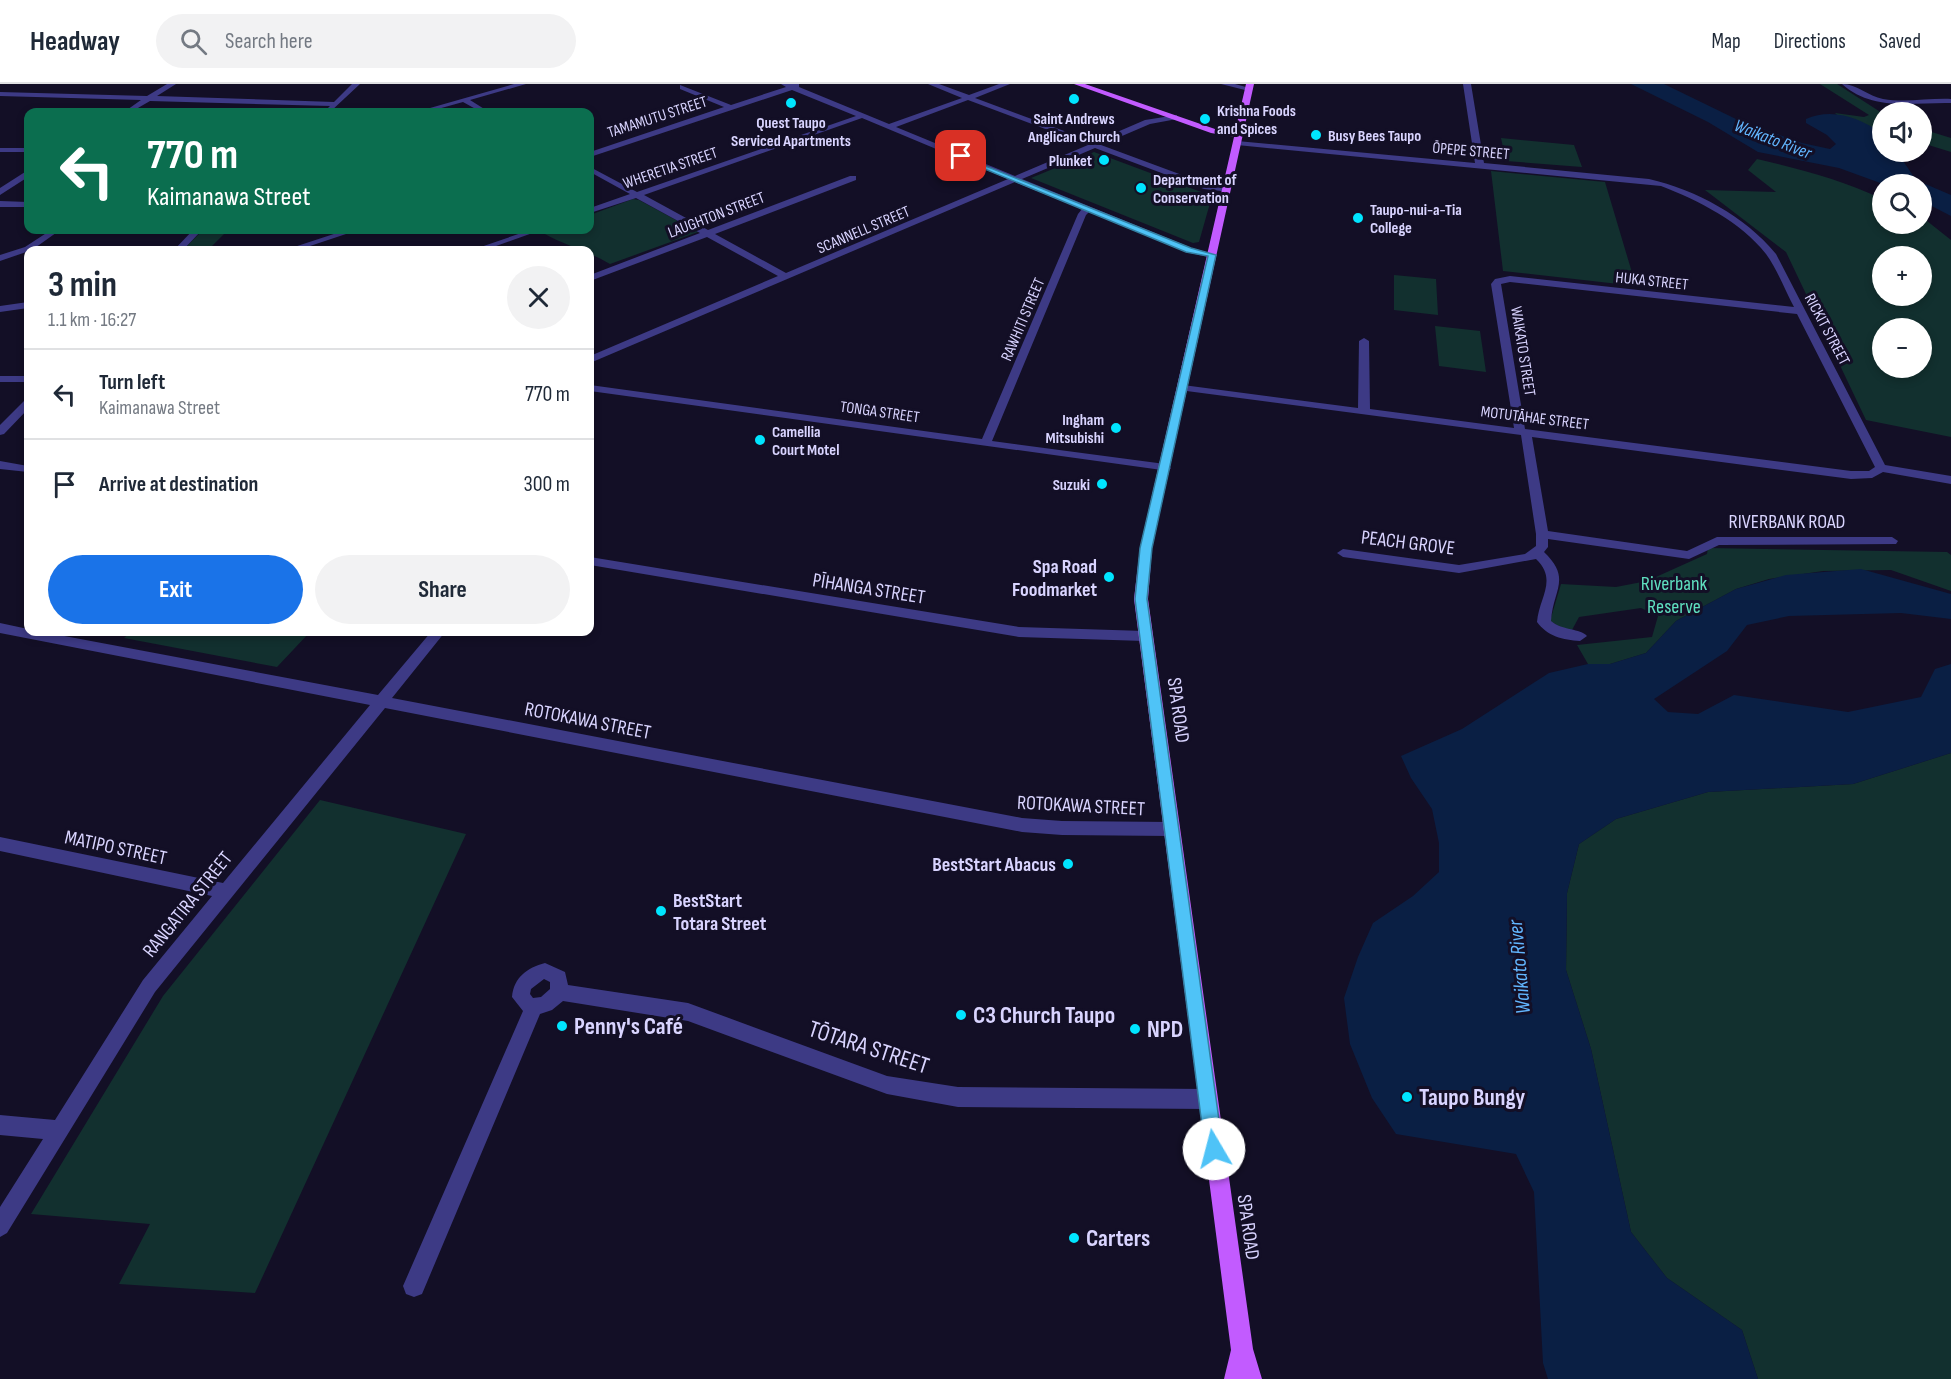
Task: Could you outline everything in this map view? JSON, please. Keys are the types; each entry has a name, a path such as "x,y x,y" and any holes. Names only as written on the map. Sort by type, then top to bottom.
{"main road":[{"path":"1078,84 1238,139"},
{"name":"SPA ROAD","path":"1249,86 1142,574 1144,636 1170,829 1242,1349 1251,1379"},
{"name":"SPA ROAD","path":"1235,1379 1242,1349"}],"street":[{"path":"0,94 18,84"},
{"path":"133,108 172,84"},
{"path":"332,108 356,84"},
{"path":"435,108 522,84"},
{"path":"932,84 1207,187 1227,190"},
{"path":"888,127 1006,84"},
{"path":"1224,84 1249,86"},
{"path":"1466,84 1480,166"},
{"path":"1846,84 1863,96 1888,103 1951,101"},
{"path":"793,85 888,127 1189,250 1212,255"},
{"name":"TAMAMUTU STREET","path":"594,153 731,108 793,85"},
{"path":"683,87 731,108"},
{"path":"0,94 337,104"},
{"path":"464,100 479,108"},
{"name":"SCANNELL STREET","path":"1148,122 1160,112"},
{"name":"WHERETIA STREET","path":"594,210 862,116"},
{"name":"SCANNELL STREET","path":"594,358 1095,144 1148,122 1174,117"},
{"name":"ŌPEPE STREET","path":"1238,139 1667,184"},
{"path":"0,150 24,150"},
{"path":"594,171 788,277"},
{"path":"0,192 24,177"},
{"name":"LAUGHTON STREET","path":"594,276 853,178"},
{"name":"RICKIT STREET","path":"1667,184 1702,200 1765,247 1881,468"},
{"path":"0,204 24,205"},
{"name":"RAWHITI STREET","path":"986,442 1082,214 1088,209"},
{"path":"32,246 50,234"},
{"path":"182,246 194,234"},
{"path":"303,246 341,234"},
{"path":"489,246 525,234"},
{"path":"0,258 24,250"},
{"name":"HUKA STREET","path":"1502,279 1799,311"},
{"name":"WAIKATO STREET","path":"1502,279 1496,284 1542,534 1542,547 1537,553"},
{"path":"0,309 24,306"},
{"path":"1364,341 1364,412"},
{"path":"0,379 24,379"},
{"name":"MOTUTĀHAE STREET","path":"1183,388 1851,475 1872,474 1881,468"},
{"name":"TONGA STREET","path":"594,389 1165,468"},
{"path":"0,432 24,407"},
{"path":"0,465 24,468"},
{"path":"1881,468 1951,480"},
{"name":"RIVERBANK ROAD","path":"1542,534 1689,555 1717,541 1892,541"},
{"path":"1537,553 1554,569 1555,577 1544,614 1544,622 1558,633 1580,636"},
{"name":"PEACH GROVE","path":"1343,554 1459,569 1520,560 1537,553"},
{"name":"PĪHANGA STREET","path":"594,562 1019,632 1144,636"},
{"name":"ROTOKAWA STREET","path":"0,628 24,633"},
{"name":"ROTOKAWA STREET","path":"42,636 1022,825 1062,828 1170,829"},
{"name":"RANGATIRA STREET","path":"0,1226 149,986 224,891 435,636"},
{"name":"MATIPO STREET","path":"0,844 224,891"},
{"path":"545,971 556,974 561,982 559,992 549,1003 534,1007 524,1002 521,992 532,976 545,971"},
{"name":"TŌTARA STREET","path":"559,992 688,1012 887,1085 911,1091 958,1097 1207,1099"},
{"path":"414,1286 534,1007"},
{"path":"0,1125 58,1130"}],"green space":[{"path":"1820,84 1837,84 1872,107 1872,134 1840,118 1835,113 1864,117 1869,115"},
{"path":"1932,132 1951,138 1951,152 1932,146"},
{"path":"1501,138 1574,145 1582,167 1506,161"},
{"path":"1094,152 1212,196 1199,242 1193,243 1031,178"},
{"path":"1757,159 1805,171 1872,194 1872,234 1932,234 1932,225 1951,240 1951,437 1866,420 1786,252 1705,190 1776,192 1748,170"},
{"path":"1491,171 1605,182 1636,286 1503,271"},
{"path":"633,199 639,200 698,232 610,264 594,256 594,246 569,246 545,234 594,234 594,214"},
{"path":"199,234 224,234 212,246 187,246"},
{"path":"1394,275 1436,279 1438,315 1394,310"},
{"path":"1435,326 1480,331 1486,372 1439,366"},
{"name":"Riverbank Reserve","path":"1708,548 1947,552 1951,555 1951,591 1891,570 1823,571 1769,579 1736,589 1676,621 1646,653 1610,664 1588,664 1577,645 1652,637 1658,616 1641,608 1579,617 1572,630 1562,628 1550,621 1561,584 1616,587 1647,581 1707,554"},
{"path":"126,636 306,636 277,667 124,638"},
{"path":"1951,753 1951,1379 1758,1379 1742,1330 1667,1278 1631,1232 1591,1049 1566,970 1567,893 1579,844 1616,819 1708,792 1853,784"},
{"path":"320,800 466,834 255,1293 119,1284 150,1224 31,1214 163,996"}],"water":[{"name":"Waikato River","path":"1631,84 1664,84 1738,120 1802,143 1830,149 1836,144 1827,135 1806,123 1806,119 1826,114 1846,116 1872,127 1872,162 1904,162 1912,174 1872,174 1872,180 1839,168 1758,152 1708,122"},
{"path":"1932,187 1951,195 1951,216 1932,206"},
{"name":"Waikato River","path":"1861,569 1951,594 1951,619 1901,613 1789,616 1747,625 1727,651 1654,699 1668,712 1698,714 1734,695 1848,712 1921,697 1935,669 1951,664 1951,753 1853,784 1708,792 1616,819 1579,844 1567,893 1566,970 1591,1049 1631,1232 1667,1278 1742,1330 1758,1379 1548,1379 1543,1363 1534,1192 1516,1154 1396,1134 1372,1098 1350,1044 1344,998 1373,923 1413,896 1439,872 1439,843 1432,809 1411,778 1401,756 1462,729 1549,673 1588,664 1610,664 1646,653 1676,621 1736,589 1786,575"}],"place":[{"name":"Saint Andrews Anglican Church","path":"1074,99"},
{"name":"Quest Taupo Serviced Apartments","path":"791,103"},
{"name":"Krishna Foods and Spices","path":"1205,119"},
{"name":"Busy Bees Taupo","path":"1316,135"},
{"name":"Plunket","path":"1104,160"},
{"name":"Department of Conservation","path":"1141,188"},
{"name":"Taupo-nui-a-Tia College","path":"1358,218"},
{"name":"Ingham Mitsubishi","path":"1116,428"},
{"name":"Camellia Court Motel","path":"760,440"},
{"name":"Suzuki","path":"1102,484"},
{"name":"Spa Road Foodmarket","path":"1109,577"},
{"name":"BestStart Abacus","path":"1068,864"},
{"name":"BestStart Totara Street","path":"661,911"},
{"name":"C3 Church Taupo","path":"961,1015"},
{"name":"Penny's Café","path":"562,1026"},
{"name":"NPD","path":"1135,1029"},
{"name":"Taupo Bungy","path":"1407,1097"},
{"name":"Carters","path":"1074,1238"}],"route":[{"path":"961,156 1189,250 1212,255 1146,548 1141,599 1144,636 1214,1149"}]}
